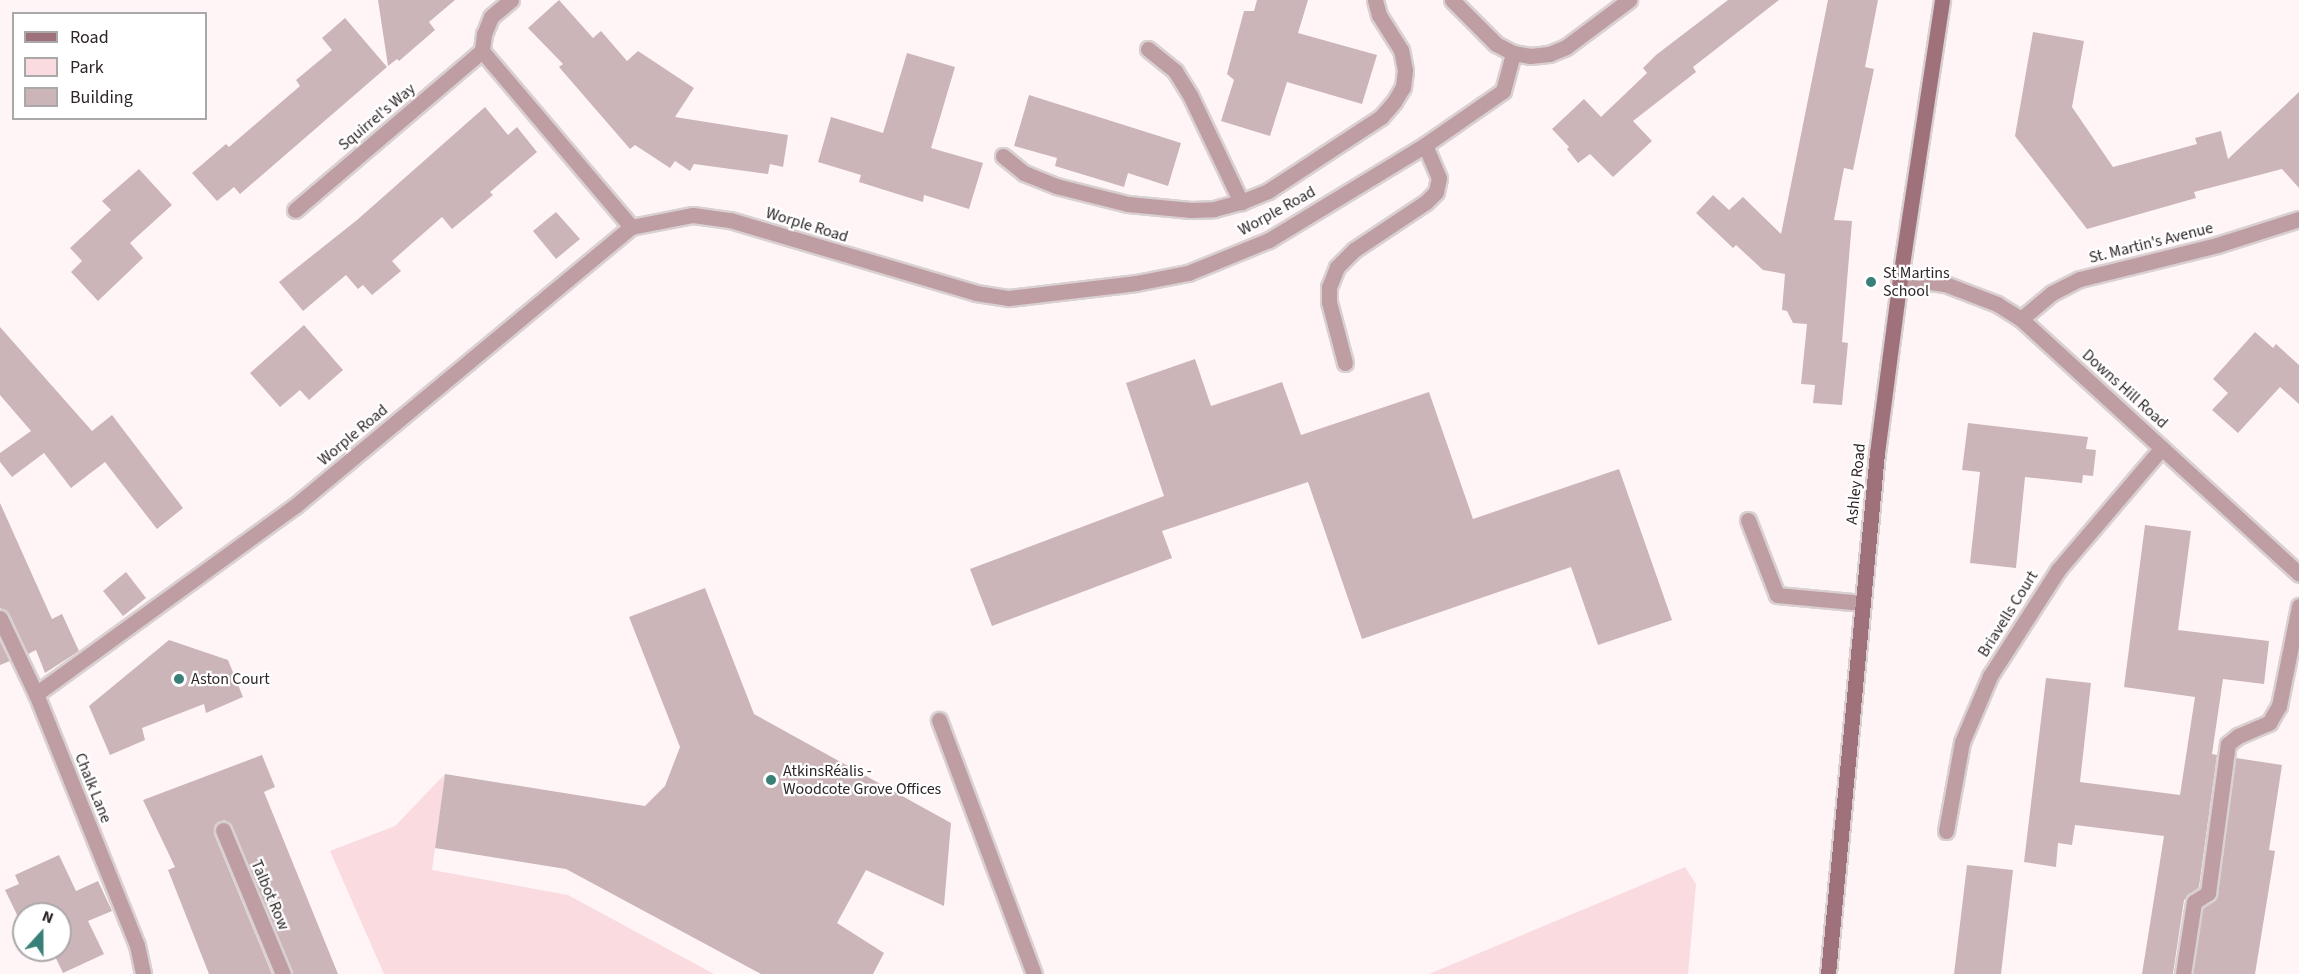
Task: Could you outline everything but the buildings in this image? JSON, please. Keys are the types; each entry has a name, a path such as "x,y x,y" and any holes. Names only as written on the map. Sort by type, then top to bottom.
{"main road":[{"name":"Ashley Road","path":"1828,974 1877,453 1900,278 1942,0"}],"street":[{"path":"511,0 491,17 483,34 482,51 631,227"},
{"path":"1003,156 1024,173 1056,186 1128,204 1191,210 1214,209 1268,191 1381,117 1403,87 1405,70 1401,50 1379,15 1375,0"},
{"path":"1452,0 1496,44 1513,53 1530,56 1549,54 1566,47 1629,0"},
{"path":"1148,49 1175,71 1190,95 1240,202"},
{"name":"Squirrel's Way","path":"295,210 482,51"},
{"name":"Worple Road","path":"36,694 295,506 631,227 693,215 730,220 976,293 1009,298 1136,283 1188,273 1269,240 1425,145 1503,91 1513,53"},
{"path":"1345,363 1329,302 1329,287 1337,267 1354,250 1426,202 1436,192 1439,178 1425,145"},
{"name":"St. Martin's Avenue","path":"2021,319 2052,293 2080,279 2217,245 2299,219"},
{"name":"Downs Hill Road","path":"1900,278 1945,284 1997,304 2021,319 2299,574"},
{"name":"Briavells Court","path":"1946,831 1962,742 1990,676 2058,570 2162,448"},
{"path":"1748,520 1777,595 1863,603"},
{"path":"2182,974 2194,902 2208,893 2228,744 2238,736 2269,723 2279,706 2299,606"},
{"name":"Chalk Lane","path":"0,618 36,694 137,945 143,974"},
{"path":"939,720 1034,974"},
{"name":"Talbot Row","path":"223,830 283,974"}],"green space":[{"path":"445,774 432,870 568,895 714,974 384,974 330,851 395,826"},
{"path":"1685,867 1696,884 1688,974 1429,974"}],"place":[{"name":"St Martins School","path":"1871,282"},
{"name":"Aston Court","path":"179,679"},
{"name":"AtkinsRéalis - Woodcote Grove Offices","path":"771,780"}]}
